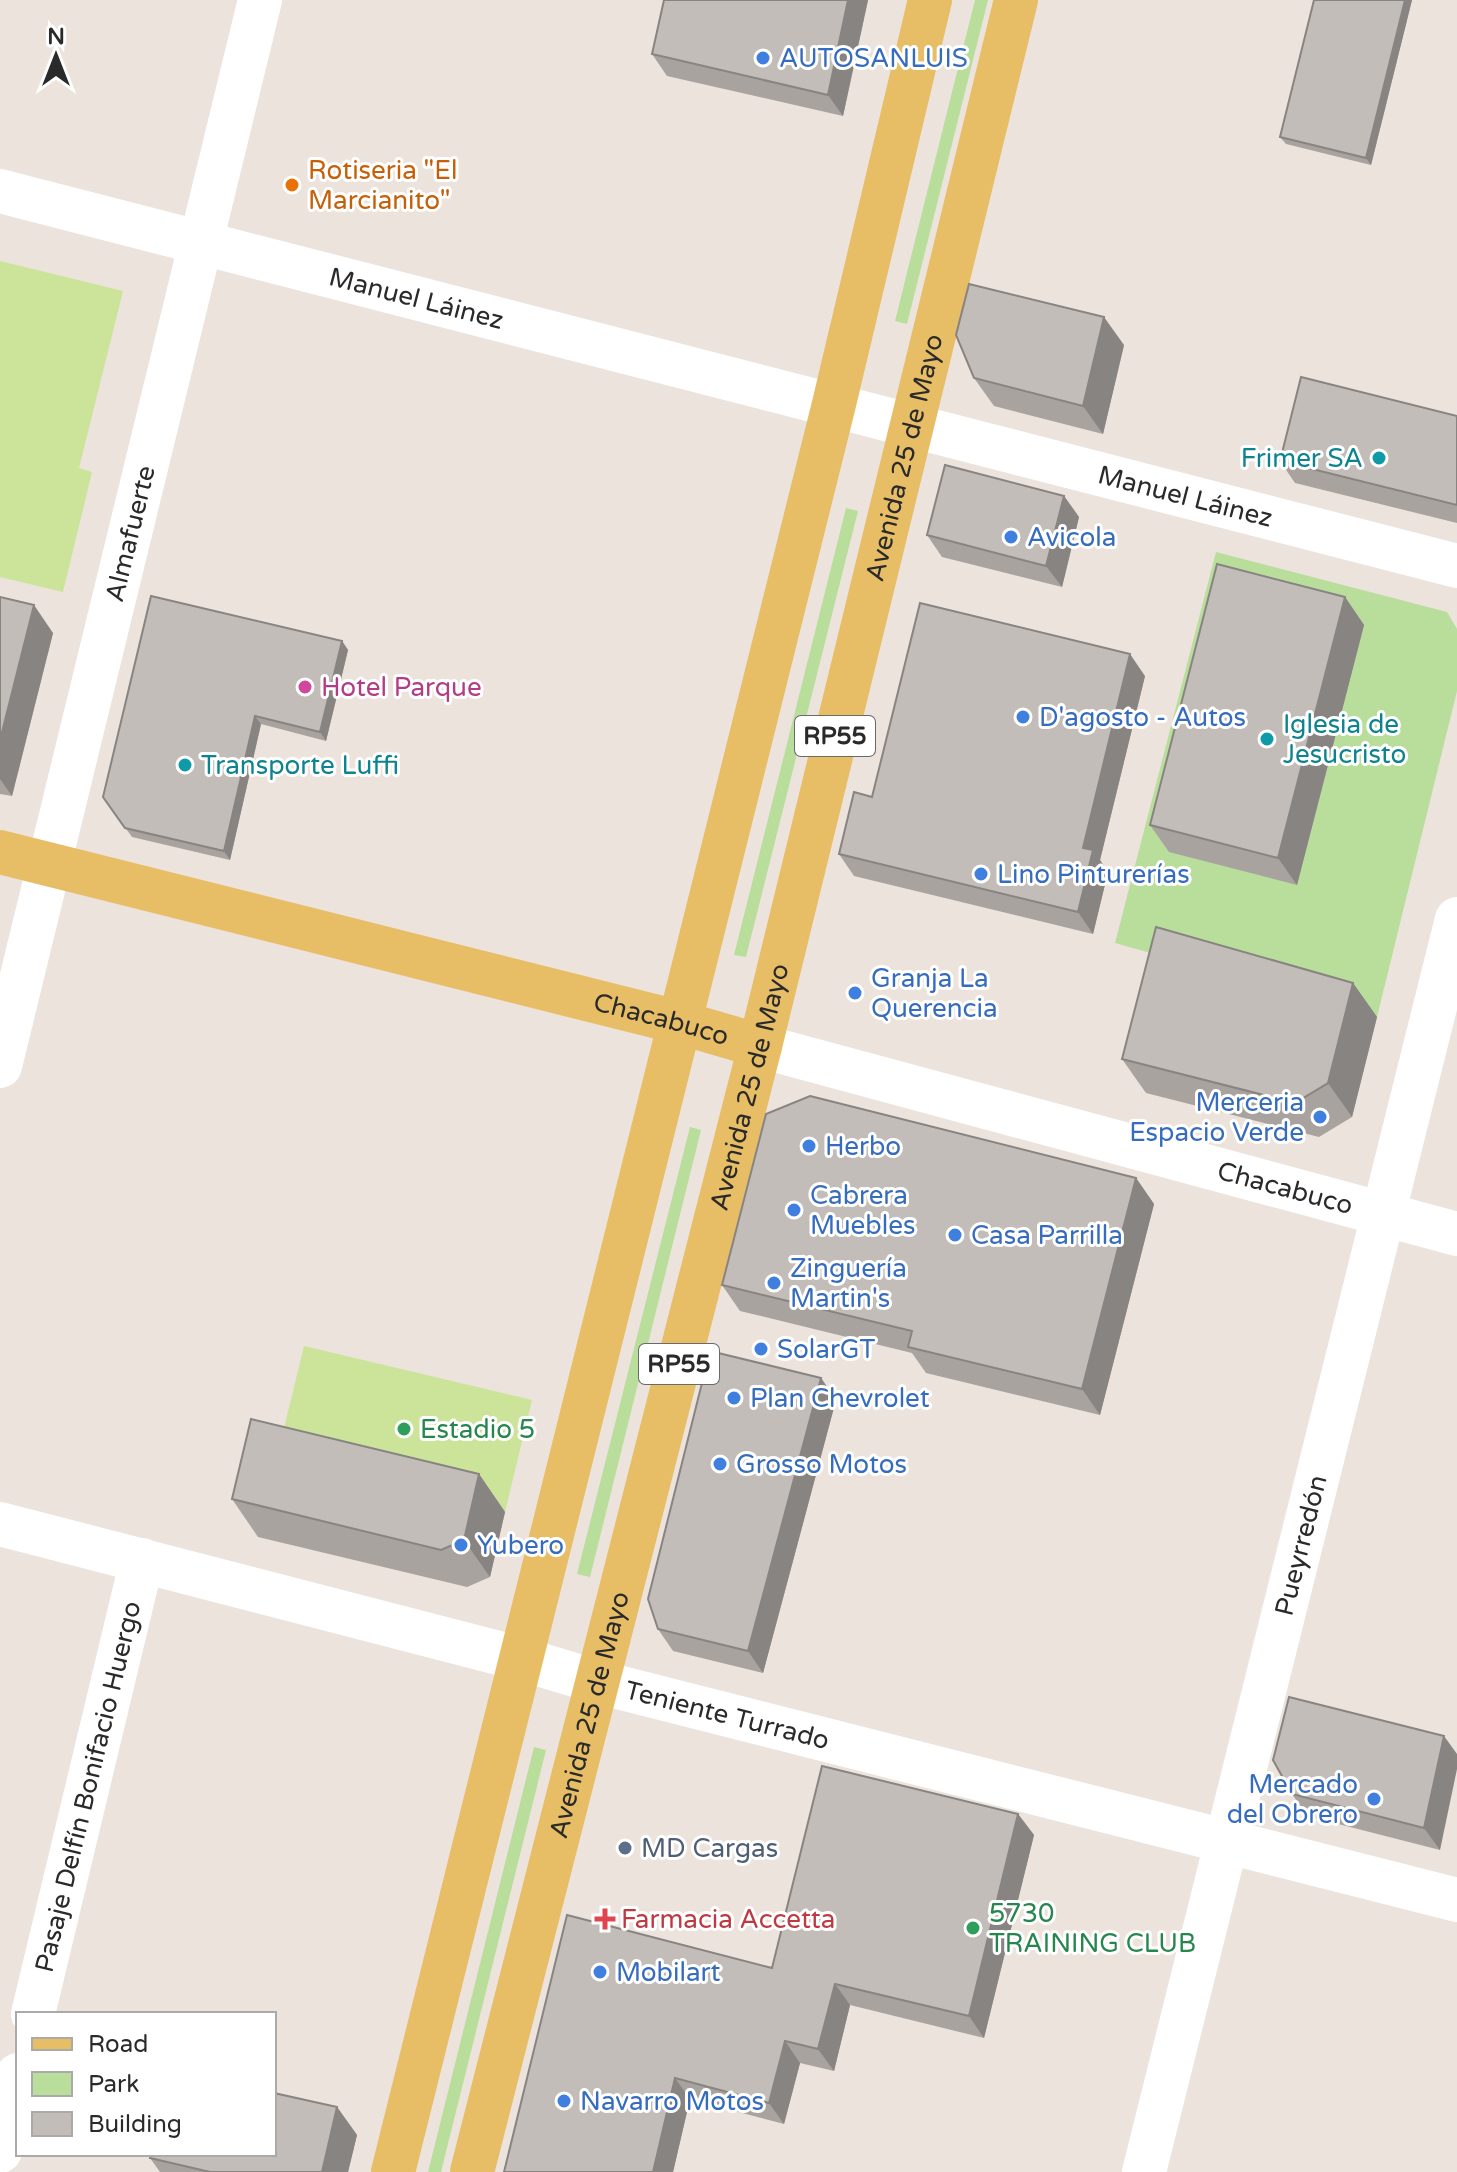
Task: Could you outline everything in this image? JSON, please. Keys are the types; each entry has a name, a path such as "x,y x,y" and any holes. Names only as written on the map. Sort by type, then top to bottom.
{"main road":[{"name":"RP55","path":"393,2172 518,1658 834,404 930,0"},
{"name":"Avenida 25 de Mayo","path":"472,2172 760,1046 1016,0"},
{"name":"Chacabuco","path":"0,852 678,1022 760,1046"}],"street":[{"name":"Almafuerte","path":"0,1066 260,0"},
{"name":"Manuel Láinez","path":"0,191 1457,566"},
{"name":"Pueyrredón","path":"1144,2172 1457,919"},
{"name":"Chacabuco","path":"760,1046 1457,1234"},
{"name":"Teniente Turrado","path":"0,1524 518,1658 598,1682 1227,1839 1457,1900"},
{"name":"Pasaje Delfín Bonifacio Huergo","path":"33,2012 142,1560"},
{"path":"0,2151 16,2083"}],"green space":[{"path":"975,0 988,0 907,324 895,321"},
{"path":"0,261 123,291 79,468 92,472 63,592 0,577"},
{"path":"846,508 858,511 746,957 734,955"},
{"path":"1216,552 1447,612 1457,629 1457,691 1377,1017 1115,943"},
{"path":"690,1127 701,1130 590,1577 577,1574"},
{"name":"Estadio 5","path":"304,1346 532,1400 505,1512 277,1457"},
{"path":"534,1747 546,1750 441,2172 428,2172"}],"building":[{"name":"AUTOSANLUIS","path":"664,0 848,0 828,95 652,54"},
{"path":"1314,0 1405,0 1366,158 1280,137"},
{"path":"969,284 1104,317 1083,406 974,378 956,335"},
{"name":"Frimer SA","path":"1301,377 1457,416 1457,505 1280,461"},
{"name":"Avicola","path":"945,465 1064,496 1046,566 927,535"},
{"name":"Iglesia de Jesucristo","path":"1217,564 1345,597 1278,858 1150,825"},
{"name":"Transporte Luffi","path":"151,596 342,641 320,732 255,716 224,851 125,828 103,797"},
{"path":"0,597 34,605 0,740"},
{"path":"920,603 1130,654 1083,848 1093,850 1078,912 839,854 854,792 872,797"},
{"path":"1156,927 1353,983 1328,1083 1295,1103 1122,1059"},
{"path":"810,1096 1136,1178 1082,1389 908,1347 912,1331 722,1285 766,1114"},
{"path":"710,1351 821,1378 748,1651 658,1629 648,1599"},
{"path":"251,1419 479,1474 464,1540 441,1550 232,1499"},
{"name":"Mercado del Obrero","path":"1289,1697 1444,1736 1424,1828 1292,1794 1273,1760"},
{"path":"822,1766 1018,1814 969,2016 835,1984 818,2049 785,2041 769,2103 675,2078 653,2172 504,2172 567,1915 772,1968"},
{"path":"276,2093 337,2107 322,2172 210,2172 150,2158 276,2156"}],"place":[{"name":"AUTOSANLUIS","path":"763,58"},
{"name":"Rotiseria \"El Marcianito\"","path":"292,185"},
{"name":"Frimer SA","path":"1379,458"},
{"name":"Avicola","path":"1011,537"},
{"name":"Hotel Parque","path":"305,687"},
{"name":"D'agosto - Autos","path":"1023,717"},
{"name":"Iglesia de Jesucristo","path":"1267,739"},
{"name":"Transporte Luffi","path":"185,765"},
{"name":"Lino Pinturerías","path":"981,874"},
{"name":"Granja La Querencia","path":"855,993"},
{"name":"Merceria Espacio Verde","path":"1320,1117"},
{"name":"Herbo","path":"809,1146"},
{"name":"Cabrera Muebles","path":"794,1210"},
{"name":"Casa Parrilla","path":"955,1235"},
{"name":"Zinguería Martin's","path":"774,1283"},
{"name":"SolarGT","path":"761,1349"},
{"name":"Plan Chevrolet","path":"734,1398"},
{"name":"Estadio 5","path":"404,1429"},
{"name":"Grosso Motos","path":"720,1464"},
{"name":"Yubero","path":"461,1545"},
{"name":"Mercado del Obrero","path":"1374,1799"},
{"name":"MD Cargas","path":"625,1848"},
{"name":"Farmacia Accetta","path":"605,1919"},
{"name":"5730 TRAINING CLUB","path":"973,1928"},
{"name":"Mobilart","path":"600,1972"},
{"name":"Navarro Motos","path":"564,2101"}]}
